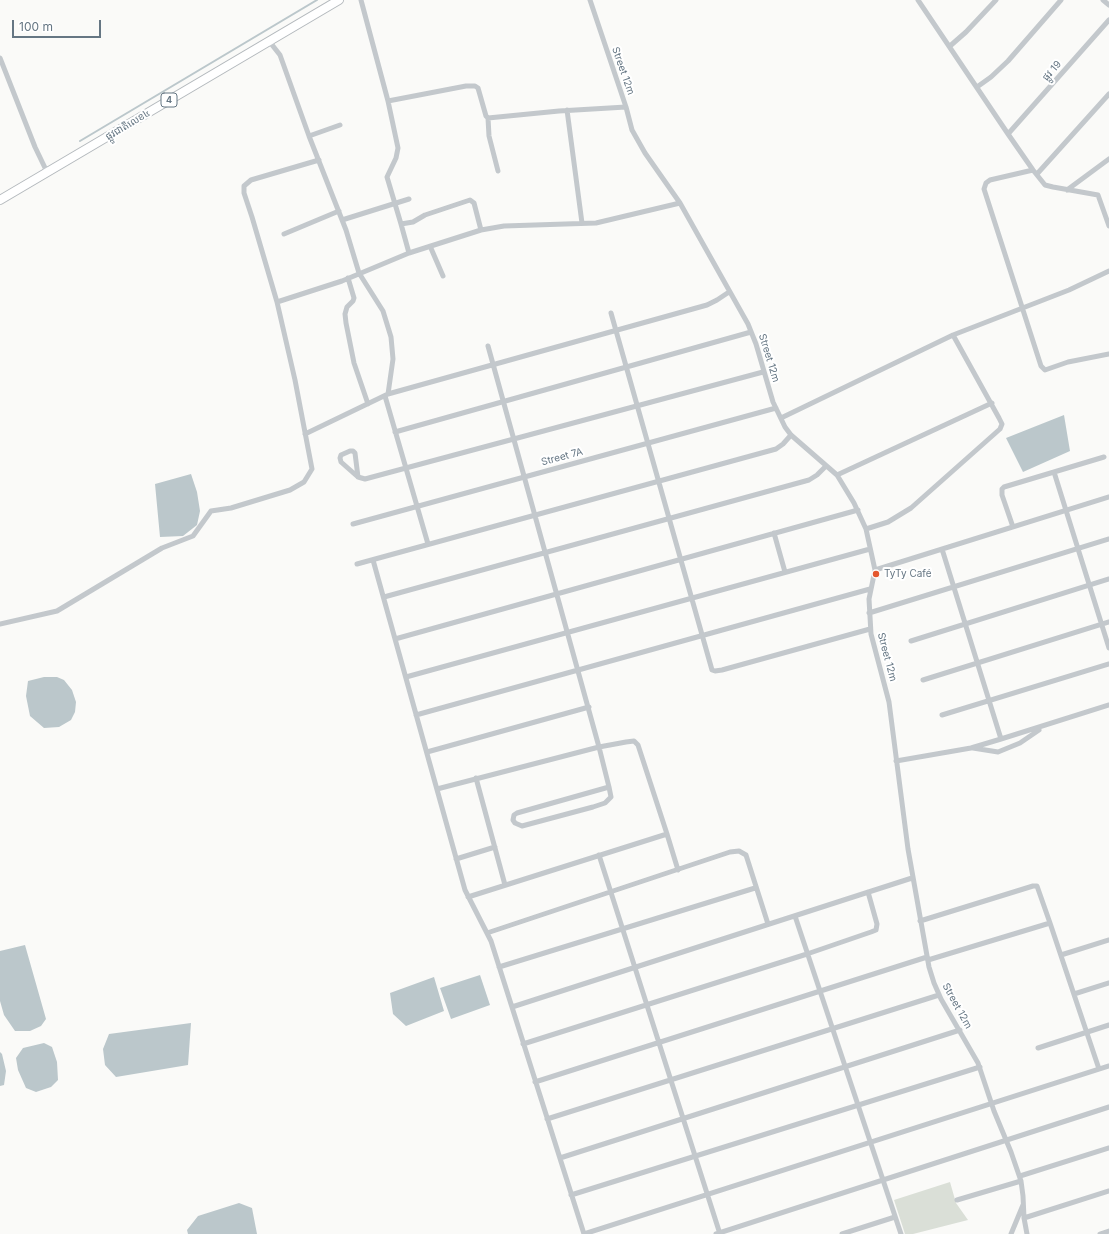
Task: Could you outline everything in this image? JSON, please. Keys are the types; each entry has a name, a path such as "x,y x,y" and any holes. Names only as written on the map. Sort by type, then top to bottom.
{"highway":[{"name":"ផ្លូវជាតិលេខ៤","path":"0,200 339,0"}],"street":[{"name":"Street 12m","path":"590,0 632,130 645,153 680,203 748,324 763,372 781,418 791,435 836,475 858,510 866,529 874,570 870,589 869,613 872,645 889,702 912,878 927,958 939,995 971,1048 980,1067 991,1103 1020,1178 1027,1234"},
{"path":"950,46 966,32 996,0"},
{"path":"976,87 991,77 1008,61 1061,0"},
{"path":"1103,0 1109,5"},
{"path":"362,1 388,101 398,148 396,158 387,177 409,253"},
{"path":"920,1 976,87 1045,185 1098,195 1109,226"},
{"name":"ផ្លូវ 19","path":"1008,134 1109,20"},
{"path":"269,41 280,55 308,136 339,211 359,273 383,311 392,337 393,359 387,395 395,432 428,544"},
{"path":"0,58 34,146 47,172"},
{"path":"388,101 466,86 475,86 478,88 486,116 488,118 489,136 498,171"},
{"path":"1109,94 1035,172 990,180 986,183 984,189 1041,366 1045,370 1068,362 1109,354"},
{"path":"488,118 567,110 626,108"},
{"path":"567,110 582,223"},
{"path":"308,136 340,125"},
{"path":"1067,190 1109,159"},
{"path":"0,624 57,611 162,548 193,536 211,511 232,508 290,490 304,482 312,469 295,380 277,302 244,193 244,186 251,180 319,160"},
{"path":"342,220 409,199"},
{"path":"401,224 413,222 425,215 470,200 474,203 481,230"},
{"path":"277,302 348,278 409,253 481,230 504,226 596,223 680,203"},
{"path":"284,234 339,211"},
{"path":"430,246 443,276"},
{"path":"781,418 953,335 1069,290 1109,271"},
{"path":"348,278 354,298 347,307 345,314 346,322 354,363 368,404"},
{"path":"305,434 387,395 707,305 729,292"},
{"path":"611,313 712,670 715,671 870,629"},
{"path":"395,432 751,332"},
{"path":"866,529 888,522 911,508 1000,429 1002,424 992,404 953,335"},
{"path":"488,346 589,707 609,787 611,798 605,803 593,807 522,826 515,823 513,820 514,815 517,813 609,787"},
{"path":"358,477 355,453 350,451 340,455 341,462 358,477 365,479 763,372"},
{"path":"836,475 992,404"},
{"name":"Street 7A","path":"353,524 776,408"},
{"path":"357,564 776,449 791,435"},
{"path":"1013,526 1002,495 1002,490 1004,487 1104,457"},
{"path":"384,597 809,480 817,475 826,466"},
{"path":"1054,472 1109,648"},
{"path":"874,570 1109,496"},
{"path":"395,639 858,510"},
{"path":"774,533 785,572"},
{"path":"869,613 1109,539"},
{"path":"406,677 870,549"},
{"path":"942,549 990,700 1001,740"},
{"path":"373,560 465,890 491,941 584,1234 1109,1066"},
{"path":"911,641 1109,579"},
{"path":"416,715 870,589"},
{"path":"923,680 1109,622"},
{"path":"942,715 1109,664"},
{"path":"896,761 970,748 1001,740 1109,705"},
{"path":"427,752 589,707"},
{"path":"970,748 998,752 1020,743 1045,726"},
{"path":"437,789 599,747 634,741 638,745 678,870"},
{"path":"476,778 505,885"},
{"path":"468,897 667,834"},
{"path":"456,859 495,847"},
{"path":"487,933 730,852 739,851 746,855 755,888 768,924"},
{"path":"599,855 708,1194 719,1234 1006,1139 1109,1107"},
{"path":"512,1007 912,878"},
{"path":"920,921 1037,886 1099,1069"},
{"path":"499,967 755,888"},
{"path":"523,1044 808,954 876,930 877,924 868,892"},
{"path":"795,916 900,1234"},
{"path":"535,1082 820,991 927,958 1050,923"},
{"path":"1061,955 1109,940"},
{"path":"1074,994 1109,983"},
{"path":"547,1119 939,995"},
{"path":"1038,1048 1109,1025"},
{"path":"560,1158 960,1030"},
{"path":"571,1195 980,1067"},
{"path":"957,1200 1109,1148"},
{"path":"1024,1218 1109,1191"},
{"path":"1011,1234 1024,1204"},
{"path":"842,1234 895,1217"},
{"path":"1100,1234 1109,1231"}],"shaded area":[{"path":"1064,415 1070,451 1023,472 1006,438"},
{"path":"191,474 197,492 200,511 197,525 183,536 160,537 155,484"},
{"path":"44,677 57,677 64,680 72,690 76,702 75,712 71,720 59,727 44,728 30,716 26,696 28,681"},
{"path":"25,945 46,1019 41,1026 30,1031 15,1031 4,1015 0,1001 0,951"},
{"path":"480,975 490,1005 451,1019 440,988"},
{"path":"434,977 444,1011 406,1026 393,1014 390,993"},
{"path":"191,1023 188,1065 116,1077 105,1065 103,1049 109,1034"},
{"path":"44,1043 52,1047 57,1062 58,1080 51,1087 36,1092 26,1088 18,1070 16,1058 23,1048"},
{"path":"0,1052 2,1054 6,1071 4,1085 0,1086"},
{"path":"950,1182 956,1203 968,1220 913,1234 905,1234 894,1200"},
{"path":"239,1203 252,1208 257,1234 188,1234 187,1230 198,1216"}],"waterway":[{"path":"80,141 317,0"}],"place":[{"name":"TyTy Café","path":"876,574"}]}
